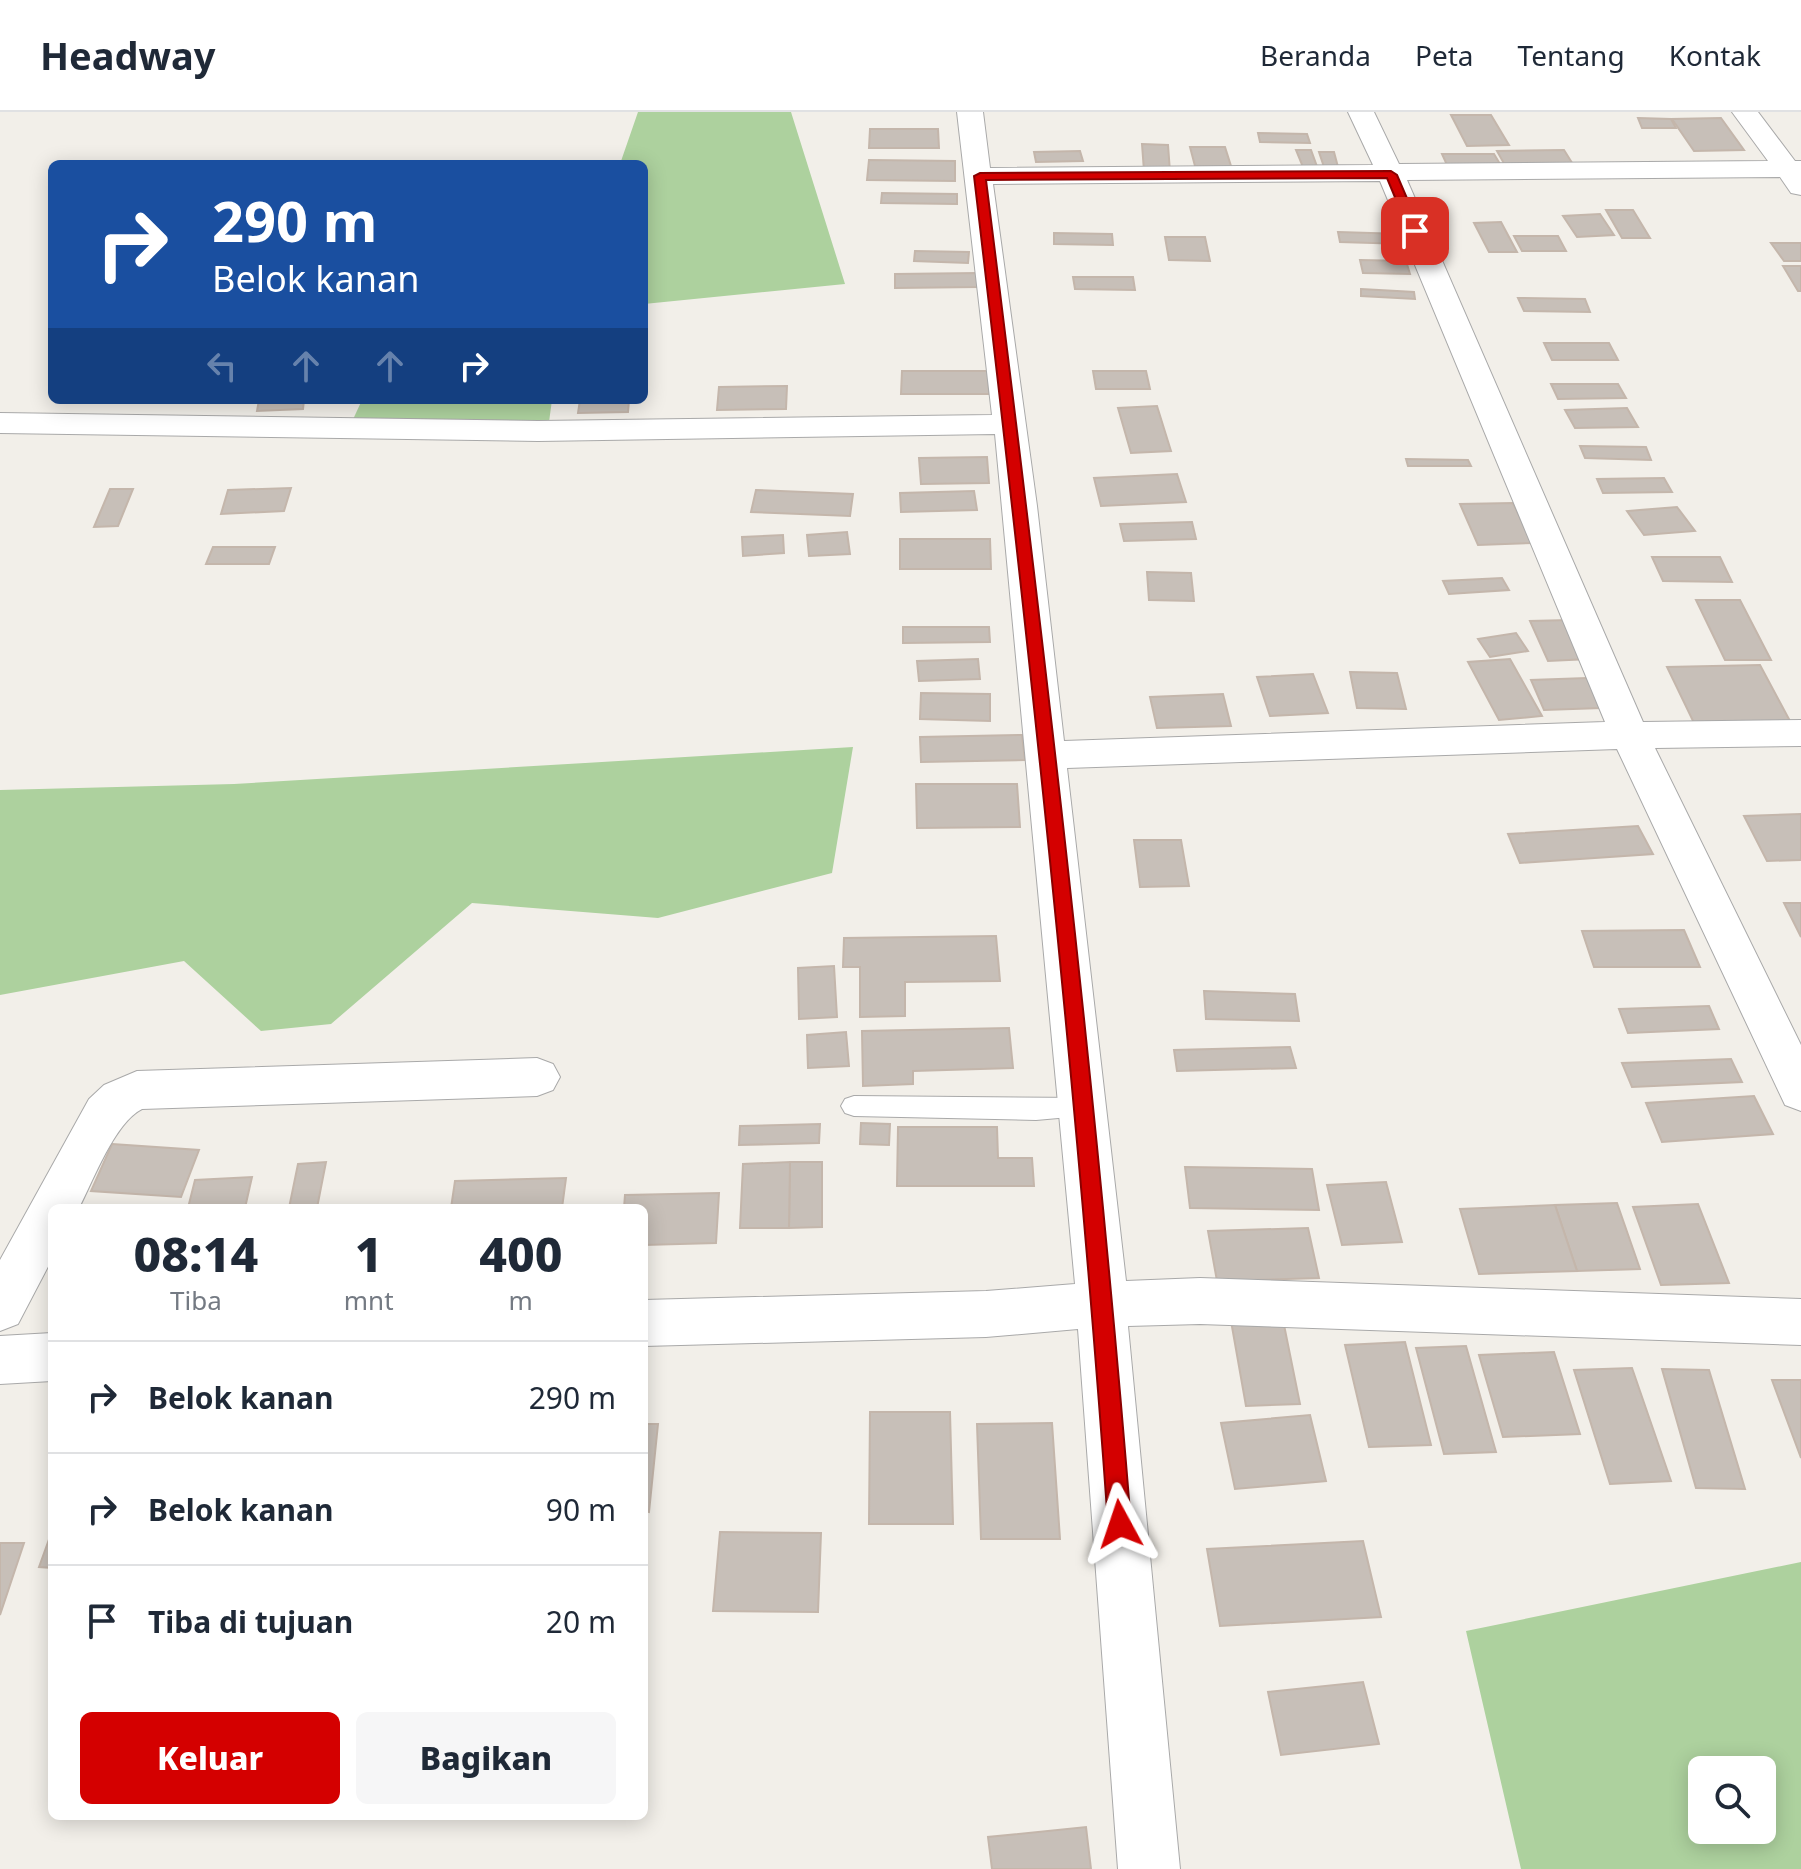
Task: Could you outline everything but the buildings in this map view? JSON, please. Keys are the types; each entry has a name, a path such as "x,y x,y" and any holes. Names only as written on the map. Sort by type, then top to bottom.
{"street":[{"path":"970,112 980,176 1100,1261 1101,1304 1149,1869"},
{"path":"1361,112 1391,175 1630,736 1801,1092"},
{"path":"1745,112 1796,175"},
{"path":"980,176 1796,175"},
{"path":"0,423 538,431 1008,424"},
{"path":"1045,755 1801,733"},
{"path":"56,1204 105,1113 120,1098 137,1090 537,1077"},
{"path":"0,1308 48,1219"},
{"path":"648,1323 986,1314 1101,1304 1200,1301 1801,1322"},
{"path":"0,1360 48,1357"}],"lane":[{"path":"854,1106 1036,1110 1083,1108"}],"green space":[{"path":"638,112 791,112 845,284 648,304 648,160 621,160"},
{"path":"360,404 551,404 549,422 349,428"},
{"path":"853,747 832,873 658,918 472,903 331,1024 261,1031 184,961 0,995 0,790 234,784"},
{"path":"1801,1562 1801,1869 1521,1869 1466,1631"}],"route":[{"path":"1120,1524 1100,1261 1020,506 980,176 1391,175 1415,231"}]}
